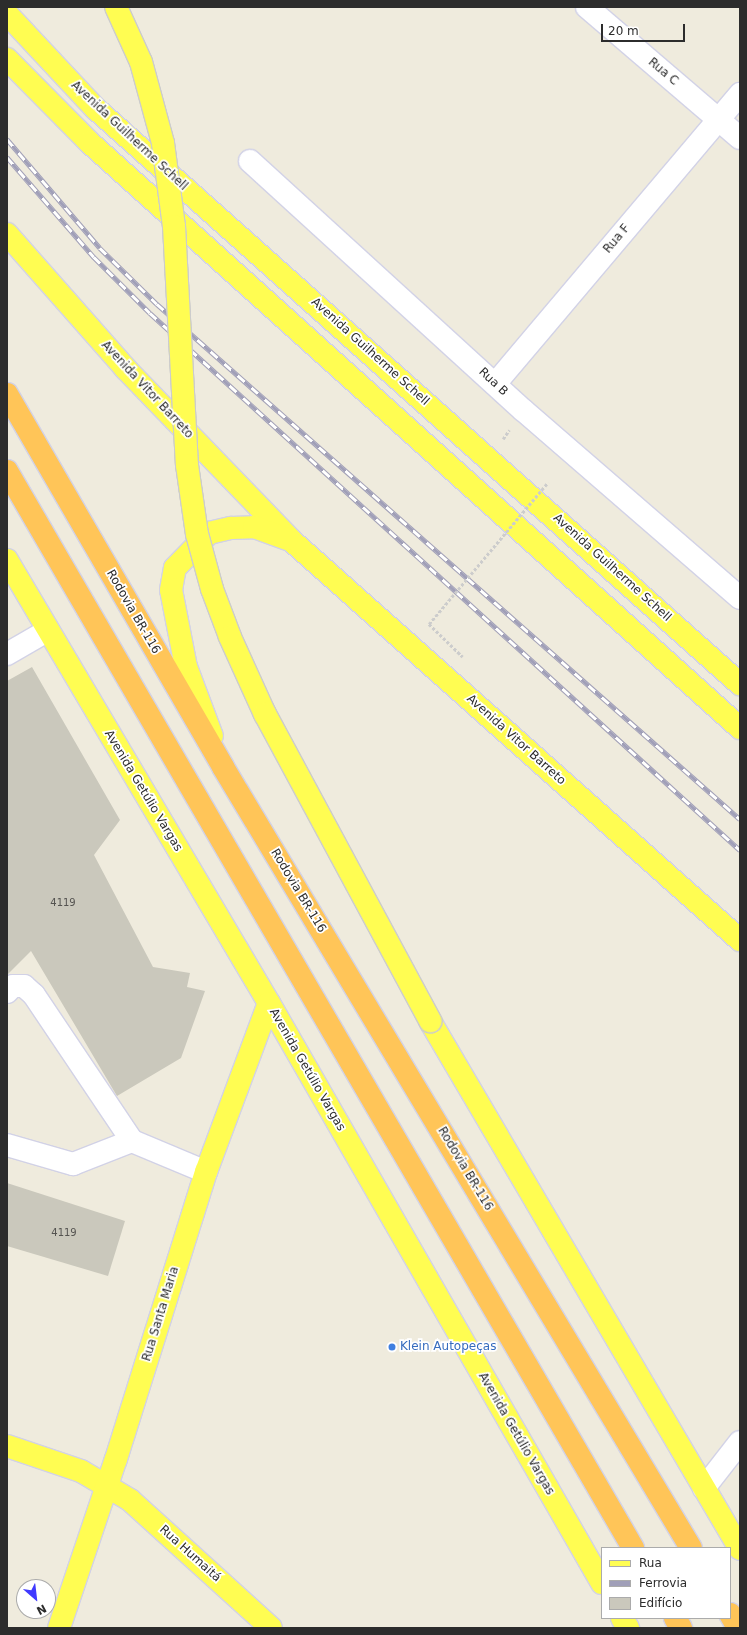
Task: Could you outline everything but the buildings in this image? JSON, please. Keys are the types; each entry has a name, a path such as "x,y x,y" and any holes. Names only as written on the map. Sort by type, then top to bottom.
{"highway":[{"name":"Rodovia BR-116","path":"7,394 223,767 595,1384 690,1547"},
{"path":"7,470 632,1547"},
{"path":"731,1616 738,1628"},
{"path":"676,1619 681,1628"}],"main road":[{"path":"116,7 141,62 158,117 164,149 174,226 187,465 197,534 212,590 230,637 266,714 430,1021 740,1549"},
{"name":"Avenida Guilherme Schell","path":"7,14 95,108 489,458 740,684"},
{"path":"7,59 89,142 740,728"},
{"name":"Avenida Vitor Barreto","path":"7,234 125,368 292,541 740,940"},
{"name":"Avenida Vitor Barreto","path":"223,767 186,667 171,590 175,568 209,533 216,531 254,527 292,541"},
{"name":"Avenida Getúlio Vargas","path":"7,560 47,630 269,1003 601,1581"},
{"name":"Rua Santa Maria","path":"59,1628 206,1172 269,1003"},
{"name":"Rua Humaitá","path":"7,1446 81,1471 106,1484 130,1500 271,1628"},
{"path":"623,1619 628,1628"}],"street":[{"name":"Rua C","path":"587,7 740,138"},
{"name":"Rua F","path":"495,384 740,94"},
{"name":"Rua B","path":"250,161 524,410 740,598"},
{"path":"7,654 47,630"},
{"path":"7,992 13,986 24,986 34,995 132,1141 206,1172"},
{"path":"7,1145 72,1164 132,1141"},
{"path":"704,1488 740,1442"}],"path":[{"path":"489,458 524,410"},
{"path":"429,624 548,482"}],"railway":[{"path":"7,139 100,248 157,304 740,819"},
{"path":"7,157 94,257 150,313 740,850"}],"place":[{"name":"Klein Autopeças","path":"392,1347"}]}
